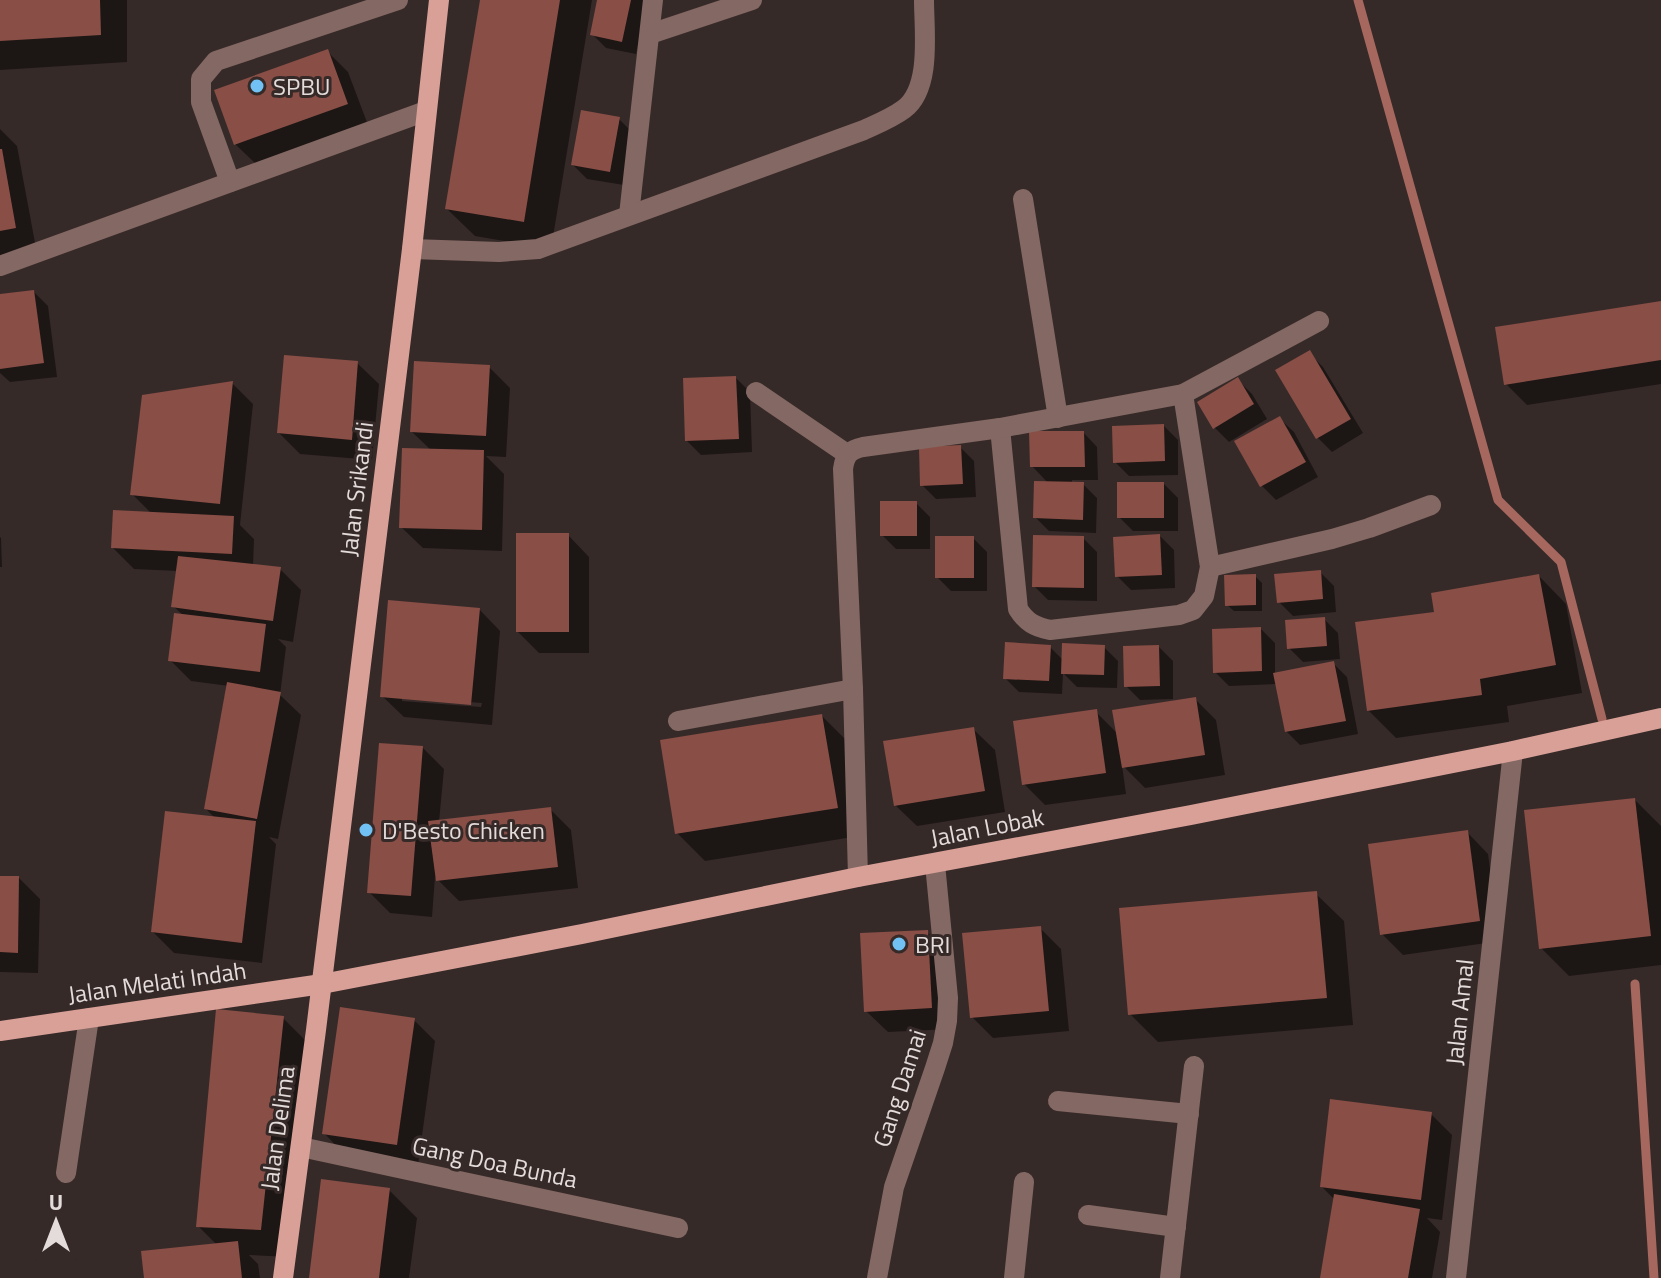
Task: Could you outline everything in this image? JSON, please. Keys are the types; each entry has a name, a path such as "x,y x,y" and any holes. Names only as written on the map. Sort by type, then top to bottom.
{"main road":[{"name":"Jalan Srikandi","path":"322,984 412,249 439,0"},
{"name":"Jalan Lobak","path":"322,984 1513,751 1661,718"},
{"name":"Jalan Melati Indah","path":"0,1031 322,984"},
{"name":"Jalan Delima","path":"283,1278 322,984"}],"street":[{"path":"230,182 201,102 201,79 216,61 398,0"},
{"path":"629,215 653,0"},
{"path":"650,34 752,0"},
{"path":"412,249 499,252 538,249 864,130 905,109 916,94 923,74 924,0"},
{"path":"0,266 426,111"},
{"path":"1023,199 1058,418"},
{"path":"858,877 843,469 847,454 863,447 1000,428 1183,394 1319,321"},
{"path":"756,392 847,454"},
{"path":"1000,428 1018,609 1025,619 1036,627 1050,630 1179,615 1193,610 1204,596 1210,567 1183,394"},
{"path":"1210,567 1332,539 1431,505"},
{"path":"678,721 853,689"},
{"name":"Jalan Amal","path":"1456,1278 1513,751"},
{"name":"Gang Damai","path":"877,1278 894,1187 943,1043 947,1021 948,998 935,864"},
{"path":"66,1173 89,1018"},
{"path":"1170,1278 1194,1066"},
{"path":"1058,1101 1189,1114"},
{"name":"Gang Doa Bunda","path":"301,1147 678,1228"},
{"path":"1014,1278 1024,1182"},
{"path":"1088,1215 1176,1227"}],"building":[{"path":"0,0 100,0 101,35 0,41"},
{"path":"480,0 560,0 524,222 445,209"},
{"path":"597,0 631,0 622,42 590,35"},
{"path":"328,49 348,104 234,145 214,90"},
{"path":"581,110 620,117 610,172 571,165"},
{"path":"0,149 16,228 0,231"},
{"path":"34,290 44,363 0,369 0,294"},
{"path":"1661,301 1661,360 1504,385 1495,327"},
{"path":"1310,350 1351,419 1316,439 1275,370"},
{"path":"284,355 358,361 352,440 277,433"},
{"path":"414,361 490,365 486,436 410,432"},
{"path":"736,376 739,439 685,441 683,378"},
{"path":"1238,377 1254,404 1213,429 1197,402"},
{"path":"233,381 220,504 130,495 142,395"},
{"path":"1280,416 1306,462 1260,487 1234,441"},
{"path":"1164,424 1165,461 1113,463 1112,426"},
{"path":"1029,431 1084,431 1085,467 1030,467"},
{"path":"961,445 963,484 920,486 919,447"},
{"path":"402,448 484,450 482,530 399,528"},
{"path":"1034,481 1084,482 1083,520 1033,518"},
{"path":"1117,482 1164,482 1164,518 1117,518"},
{"path":"880,501 917,501 917,536 880,536"},
{"path":"113,510 234,516 232,554 111,548"},
{"path":"516,533 569,533 569,632 516,632"},
{"path":"1160,534 1162,575 1115,577 1113,537"},
{"path":"1033,535 1084,536 1084,588 1032,587"},
{"path":"935,536 974,536 974,578 935,578"},
{"path":"178,556 281,567 273,621 171,607"},
{"path":"1321,570 1323,599 1277,603 1274,574"},
{"path":"1256,574 1256,605 1225,606 1224,575"},
{"path":"1539,574 1556,665 1480,679 1482,695 1367,711 1355,622 1434,612 1431,593"},
{"path":"388,600 480,608 471,705 380,697"},
{"path":"174,613 266,624 260,672 168,661"},
{"path":"1325,617 1327,646 1287,649 1285,620"},
{"path":"1261,627 1262,671 1213,673 1212,629"},
{"path":"1005,642 1051,645 1049,681 1003,679"},
{"path":"1062,643 1105,645 1104,675 1061,674"},
{"path":"1159,645 1160,686 1124,687 1123,646"},
{"path":"1334,661 1346,721 1285,732 1273,673"},
{"path":"227,682 281,692 257,819 204,809"},
{"path":"1196,697 1205,755 1122,768 1112,710"},
{"path":"1097,709 1106,773 1022,785 1013,721"},
{"path":"822,714 838,808 675,834 660,740"},
{"path":"974,727 985,791 894,806 883,741"},
{"path":"379,743 423,746 411,896 367,893"},
{"path":"1635,798 1651,936 1539,949 1524,810"},
{"path":"551,807 558,867 436,881 428,821"},
{"path":"165,811 256,821 242,943 151,932"},
{"path":"1468,830 1480,921 1380,935 1368,844"},
{"path":"0,876 19,876 18,953 0,952"},
{"path":"1317,891 1327,998 1128,1015 1119,908"},
{"path":"1041,926 1049,1011 970,1018 962,933"},
{"path":"928,930 932,1008 864,1012 860,933"},
{"path":"340,1007 415,1018 397,1145 322,1134"},
{"path":"216,1009 284,1016 261,1230 196,1227"},
{"path":"1330,1099 1432,1112 1421,1200 1320,1187"},
{"path":"321,1179 390,1188 379,1278 309,1278"},
{"path":"1334,1194 1420,1209 1408,1278 1320,1278"},
{"path":"238,1241 242,1278 144,1278 141,1251"}],"waterway":[{"path":"1358,0 1498,500 1561,562 1602,719"},
{"path":"1635,984 1654,1278"}],"place":[{"name":"SPBU","path":"257,86"},
{"name":"D'Besto Chicken","path":"366,830"},
{"name":"BRI","path":"899,944"}]}
